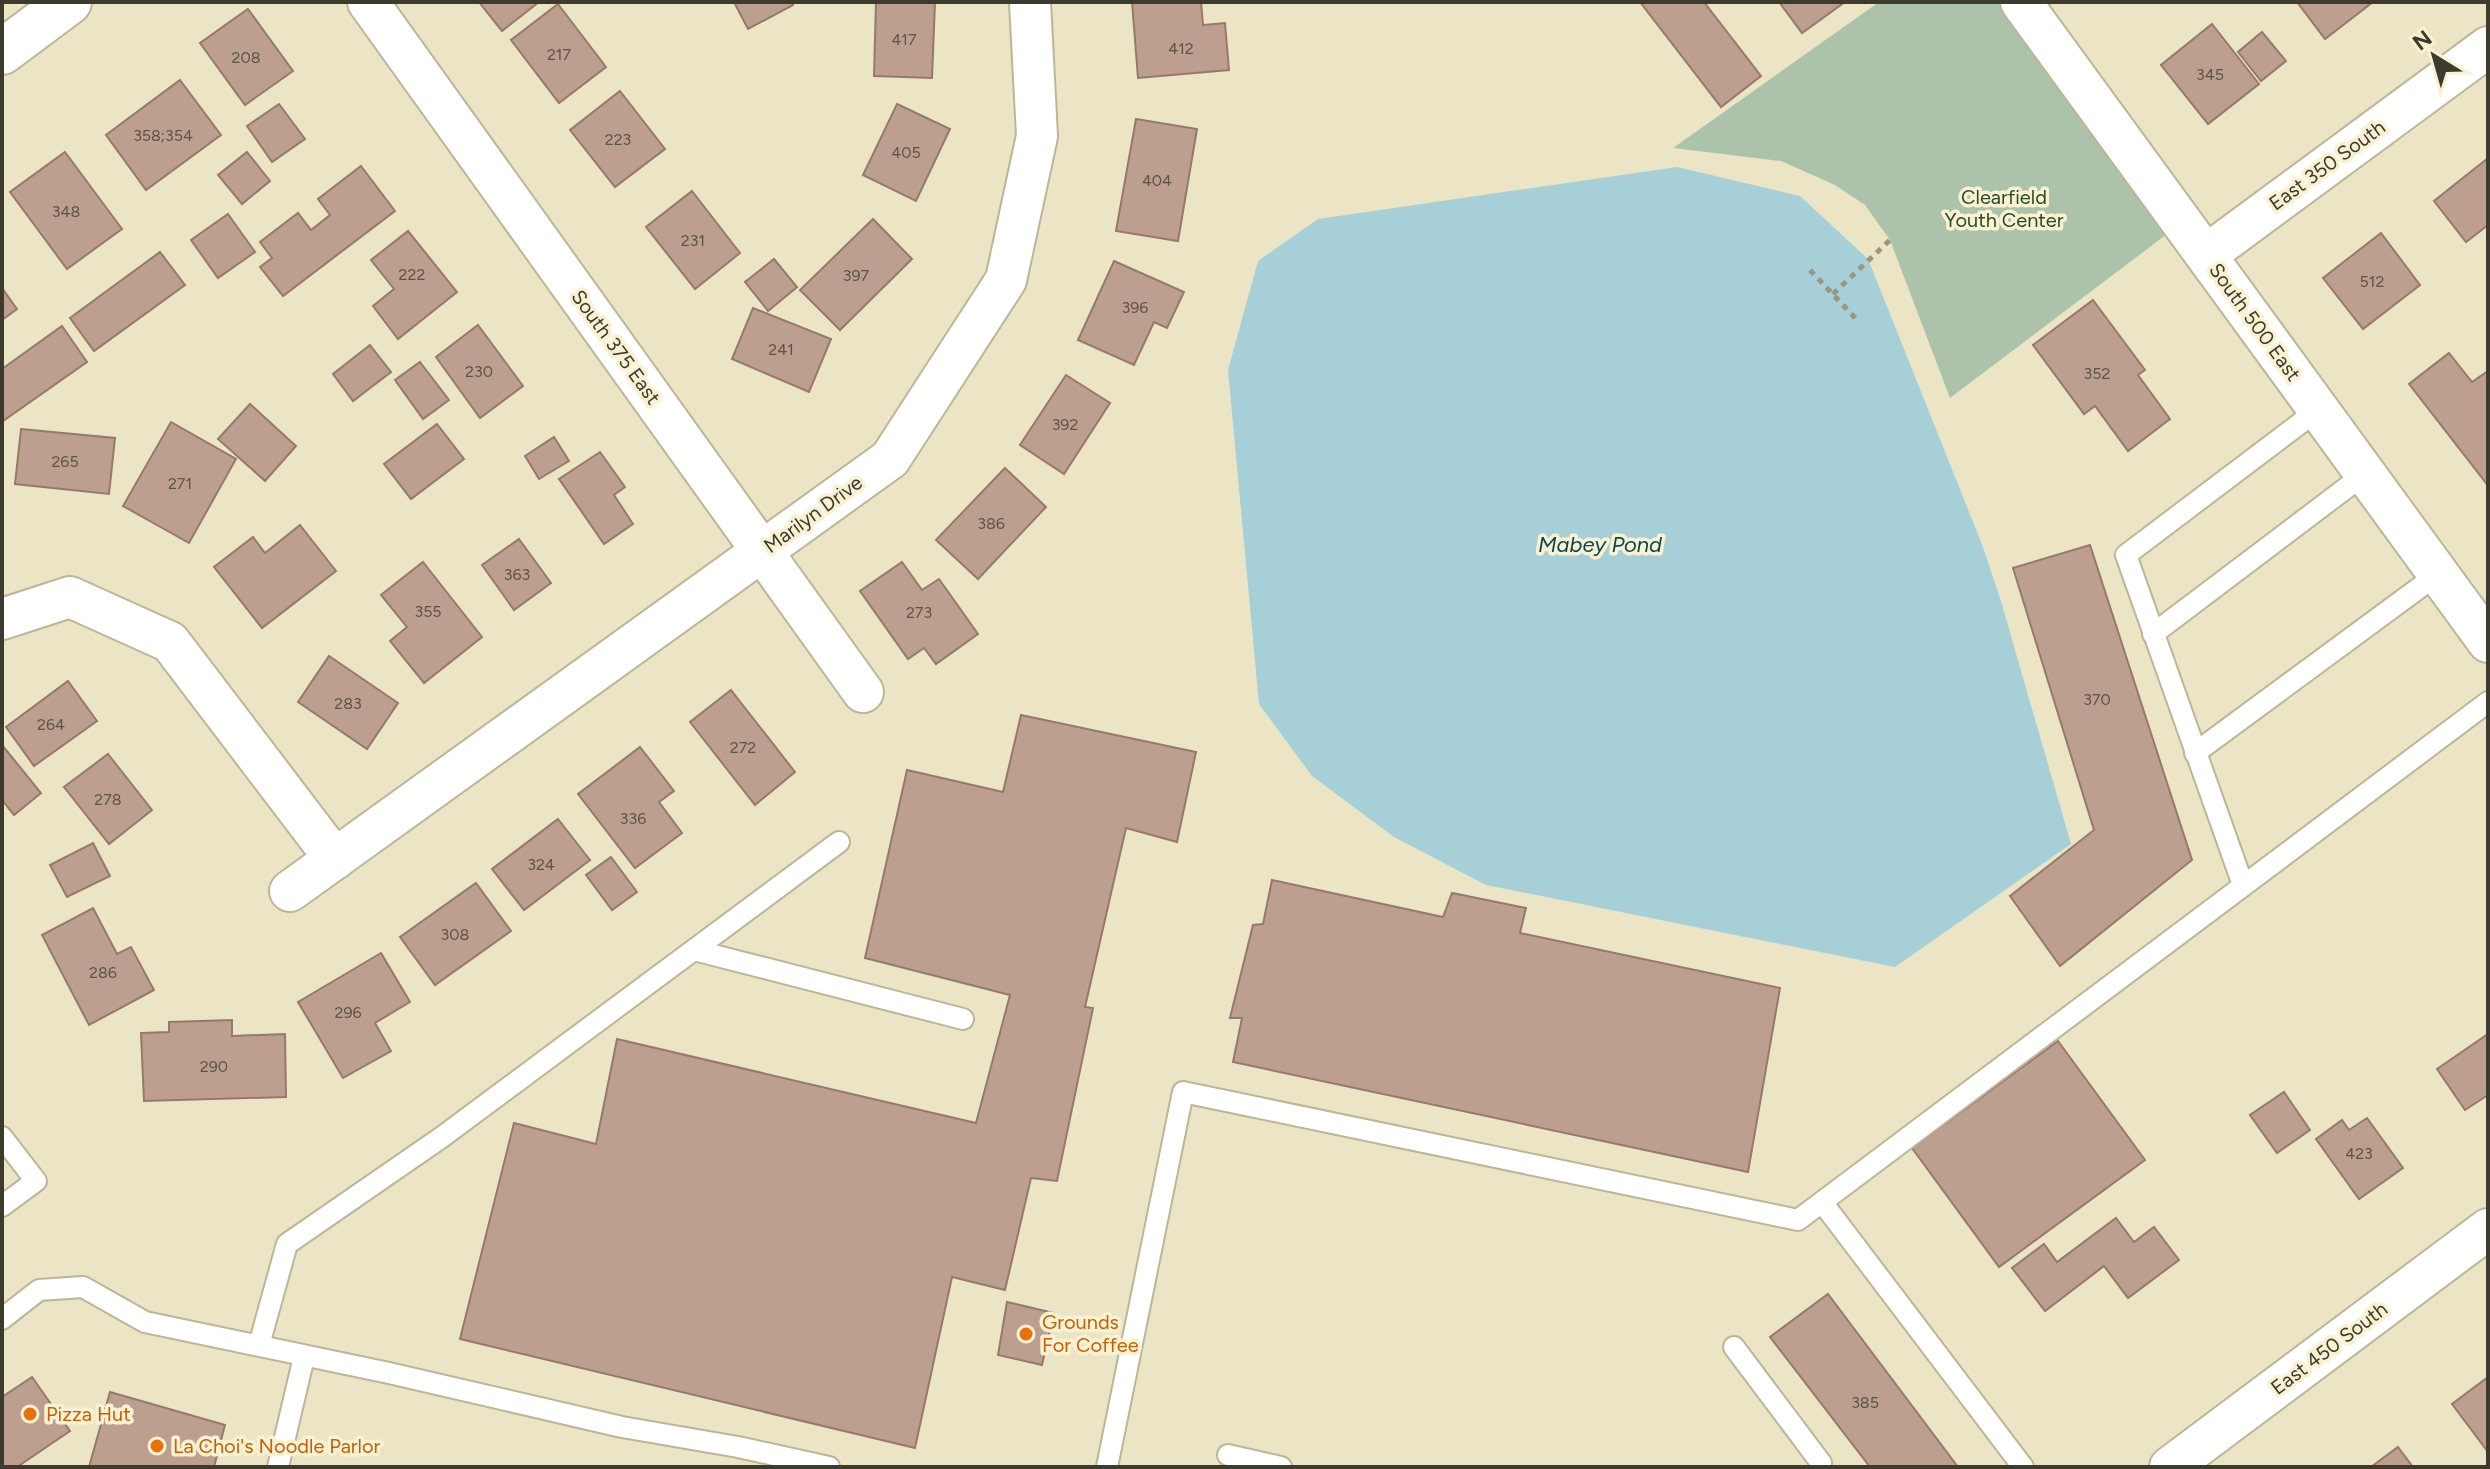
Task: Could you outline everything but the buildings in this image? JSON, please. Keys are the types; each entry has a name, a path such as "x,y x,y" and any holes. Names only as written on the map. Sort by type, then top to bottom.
{"street":[{"path":"2,52 68,2"},
{"name":"South 375 East","path":"368,2 863,692"},
{"name":"Marilyn Drive","path":"290,891 890,459 1006,280 1037,136 1030,2"},
{"name":"South 500 East","path":"2021,2 2438,574 2475,597 2488,642"},
{"name":"East 350 South","path":"2206,255 2488,47"},
{"path":"2,619 70,597 170,642 335,859"},
{"name":"East 450 South","path":"2170,1467 2488,1229"}],"lane":[{"path":"2243,885 2126,555 2319,409"},
{"path":"2153,634 2366,473"},
{"path":"2195,753 2438,574"},
{"path":"1107,1467 1183,1092 1798,1220 2488,702"},
{"path":"259,1345 287,1244 442,1137 839,842"},
{"path":"694,950 963,1019"},
{"path":"2,1137 36,1181 2,1206"},
{"path":"1822,1202 2023,1467"},
{"path":"2,1319 39,1290 83,1287 145,1322 420,1380 622,1427 829,1467"},
{"path":"1734,1347 1821,1463"},
{"path":"278,1467 304,1357"},
{"path":"1228,1455 1281,1467"}],"path":[{"path":"1833,294 1890,240"},
{"path":"1810,270 1859,322"}],"green space":[{"name":"Clearfield Youth Center","path":"1879,2 2000,2 2167,234 1950,398 1890,240 1865,205 1835,185 1781,161 1673,148"}],"water":[{"name":"Mabey Pond","path":"1677,167 1800,196 1868,259 1983,547 2071,844 1895,967 1486,885 1394,837 1312,776 1259,704 1228,370 1258,261 1318,219"}],"place":[{"name":"Grounds For Coffee","path":"1026,1334"},
{"name":"Pizza Hut","path":"30,1414"},
{"name":"La Choi's Noodle Parlor","path":"157,1446"}]}
